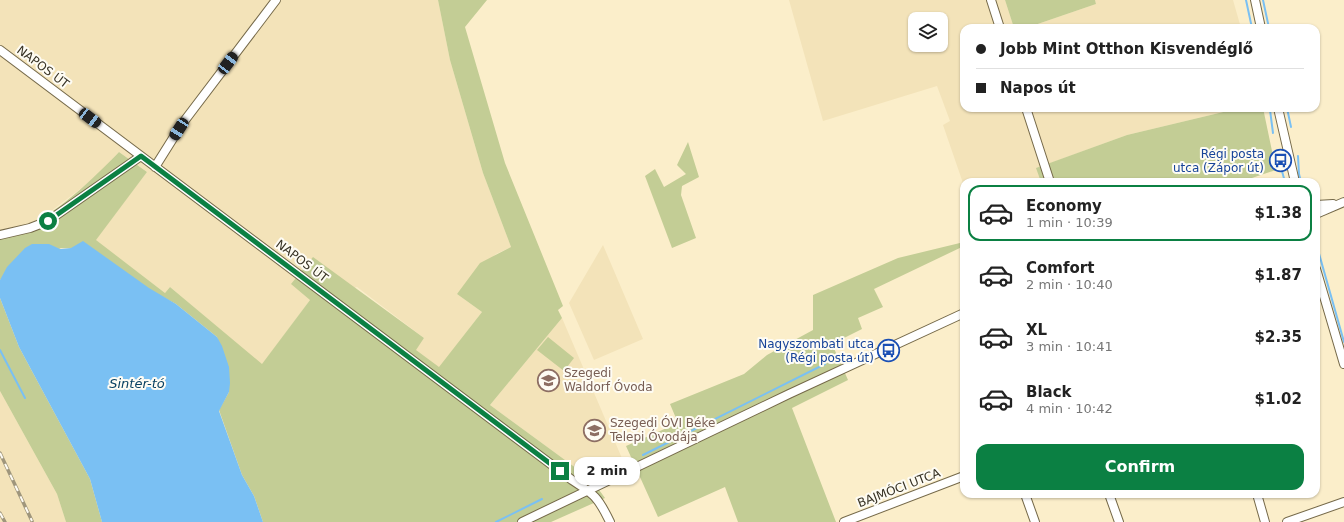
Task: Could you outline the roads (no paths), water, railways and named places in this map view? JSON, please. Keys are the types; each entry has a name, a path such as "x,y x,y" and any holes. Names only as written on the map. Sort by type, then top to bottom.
{"street":[{"path":"155,167 182,124 276,0"},
{"path":"991,0 999,24"},
{"path":"1255,0 1259,24"},
{"name":"NAPOS ÚT","path":"0,50 572,480 590,491 600,501 610,522"},
{"path":"1027,112 1049,178"},
{"path":"1279,112 1293,178"},
{"path":"0,235 30,228 48,221 141,156"},
{"path":"1320,205 1341,203"},
{"path":"1320,212 1341,203"},
{"path":"1320,283 1344,364"},
{"path":"522,522 590,491 789,394 960,316"},
{"name":"BAJMÓCI UTCA","path":"844,522 960,478"},
{"path":"1026,498 1035,522"},
{"path":"1110,498 1119,522"},
{"path":"1258,498 1265,522"},
{"path":"1287,522 1344,502"}],"water":[{"name":"Sintér-tó","path":"83,241 149,288 176,304 217,337 222,346 229,367 230,383 229,392 219,411 242,475 254,496 263,522 102,522 90,479 19,347 0,298 0,280 7,267 25,248 32,244 49,244 60,249 71,248"}],"waterway":[{"path":"1246,0 1251,24"},
{"path":"1263,0 1268,24"},
{"path":"1270,112 1273,133"},
{"path":"1288,112 1291,127"},
{"path":"1298,156 1300,178"},
{"path":"1280,164 1284,178"},
{"path":"1320,257 1344,342"},
{"path":"0,350 25,398"},
{"path":"643,455 825,364"},
{"path":"597,474 622,463"},
{"path":"496,522 542,499"}],"railway":[{"path":"0,453 32,521"},
{"path":"0,513 5,522"}],"place":[{"name":"Régi posta utca (Zápor út)","path":"1280,161"},
{"name":"Nagyszombati utca (Régi posta út)","path":"889,351"},
{"name":"Szegedi Waldorf Óvoda","path":"549,380"},
{"name":"Szegedi ÓVI Béke Telepi Óvodája","path":"594,430"}]}
